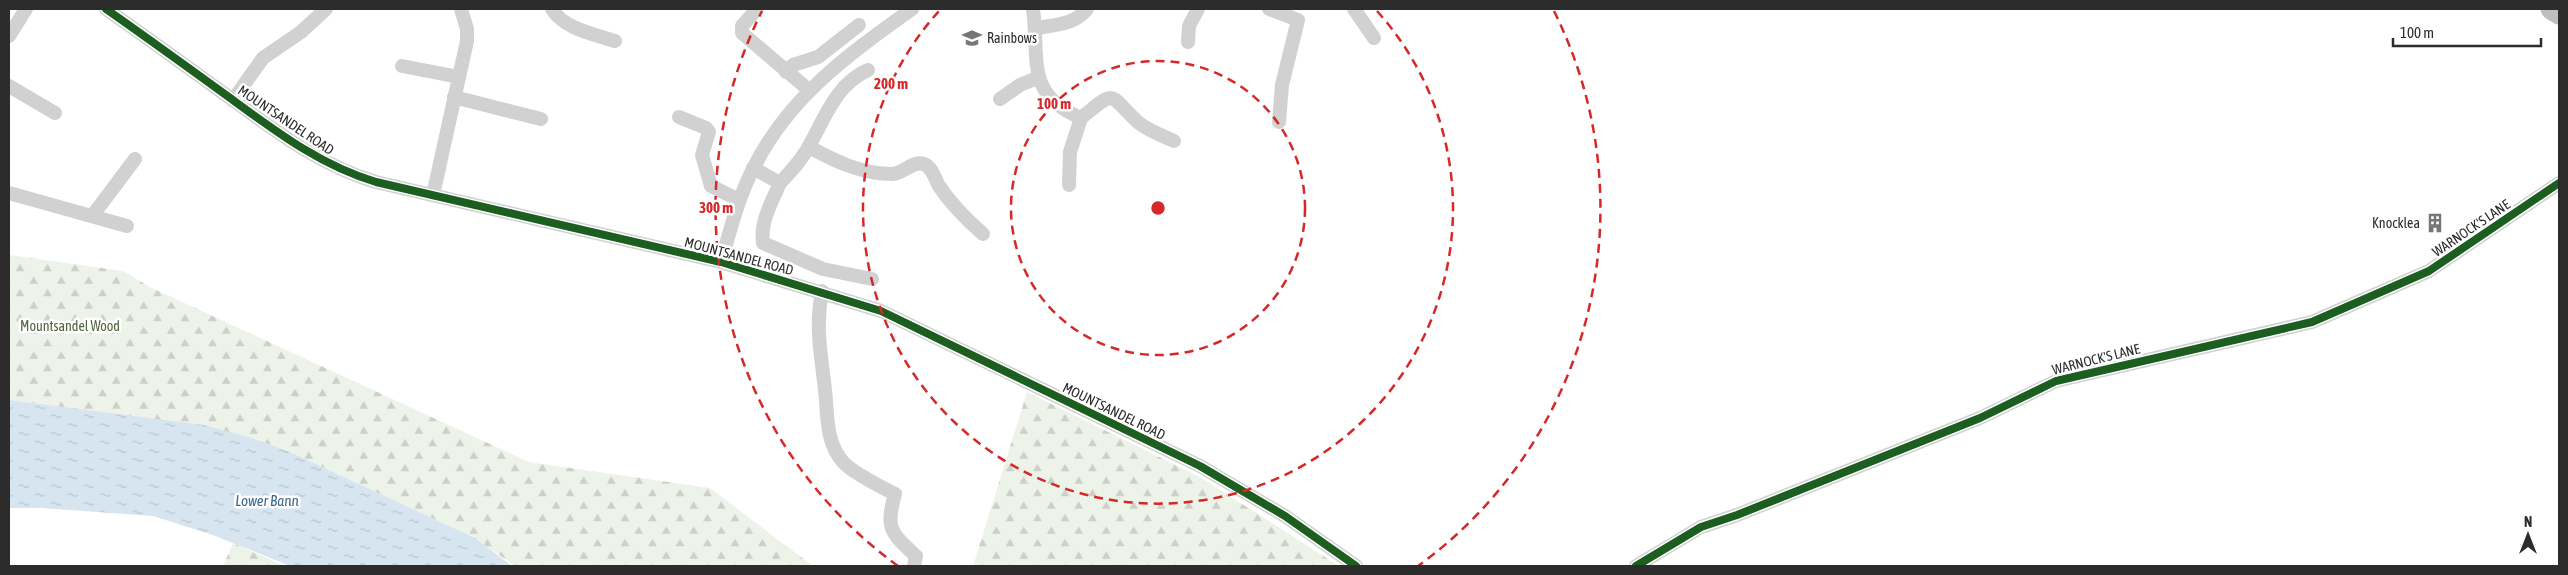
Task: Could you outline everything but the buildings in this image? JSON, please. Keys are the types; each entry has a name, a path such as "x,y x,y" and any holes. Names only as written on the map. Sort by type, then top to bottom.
{"highway":[{"path":"2551,9 2559,14"}],"street":[{"path":"9,36 26,9"},
{"name":"MOUNTSANDEL ROAD","path":"106,9 308,152 341,170 376,182 721,262 822,291 881,311 1200,466 1285,516 1356,566"},
{"path":"233,100 263,58 306,28 326,9"},
{"path":"433,195 467,41 467,29 461,9"},
{"path":"552,9 558,18 565,23 615,41"},
{"path":"757,9 742,26 742,34 809,90"},
{"path":"721,262 739,200 753,168 774,133 809,90 844,57 912,9"},
{"path":"1033,9 1036,28 1037,78 1046,95 1064,111 1081,118"},
{"path":"1036,28 1068,23 1082,15 1087,9"},
{"path":"1188,42 1189,26 1198,9"},
{"path":"1269,9 1302,14 1282,85 1279,122"},
{"path":"1354,9 1374,38"},
{"path":"786,72 793,65 818,57 858,25"},
{"path":"402,66 459,77"},
{"path":"868,70 848,82 825,113 809,147 780,183 767,214 762,234 763,242 822,269 872,279"},
{"path":"1000,99 1020,85 1037,78"},
{"path":"9,86 55,113"},
{"path":"454,97 541,119"},
{"path":"1069,185 1070,152 1081,118 1103,100 1111,98 1119,100 1140,123 1174,141"},
{"path":"679,117 706,128 709,132 702,156 711,186 739,200"},
{"path":"809,147 842,165 892,174 917,163 924,164 930,169 940,186 967,220 983,234"},
{"path":"93,215 135,159"},
{"path":"753,168 780,183"},
{"name":"WARNOCK'S LANE","path":"1636,566 1701,527 1746,512 1980,418 2056,380 2312,322 2429,271 2559,183"},
{"path":"9,194 93,215 127,226"},
{"path":"822,291 818,342 825,387 827,424 831,441 844,462 895,494 889,514 893,534 916,556 914,566"}],"green space":[{"name":"Mountsandel Wood","path":"9,255 123,271 150,287 529,462 710,488 813,566 515,566 474,538 288,451 249,437 106,413 9,400"},
{"path":"1027,392 1200,477 1339,566 973,566"},
{"path":"233,543 285,566 223,566"}],"water":[{"name":"Lower Bann","path":"9,400 204,425 249,437 288,451 475,538 512,566 290,566 213,535 153,516 42,508 9,508"}],"cycle path":[{"path":"106,9 280,133 316,156 355,175 376,182 721,262 881,311 1200,466 1285,516 1356,566"},
{"path":"1636,566 1701,527 1737,515 1980,418 2056,381 2312,322 2429,271 2559,183"}],"place":[{"name":"Rainbows","path":"972,38"},
{"name":"Knocklea","path":"2435,223"}]}
